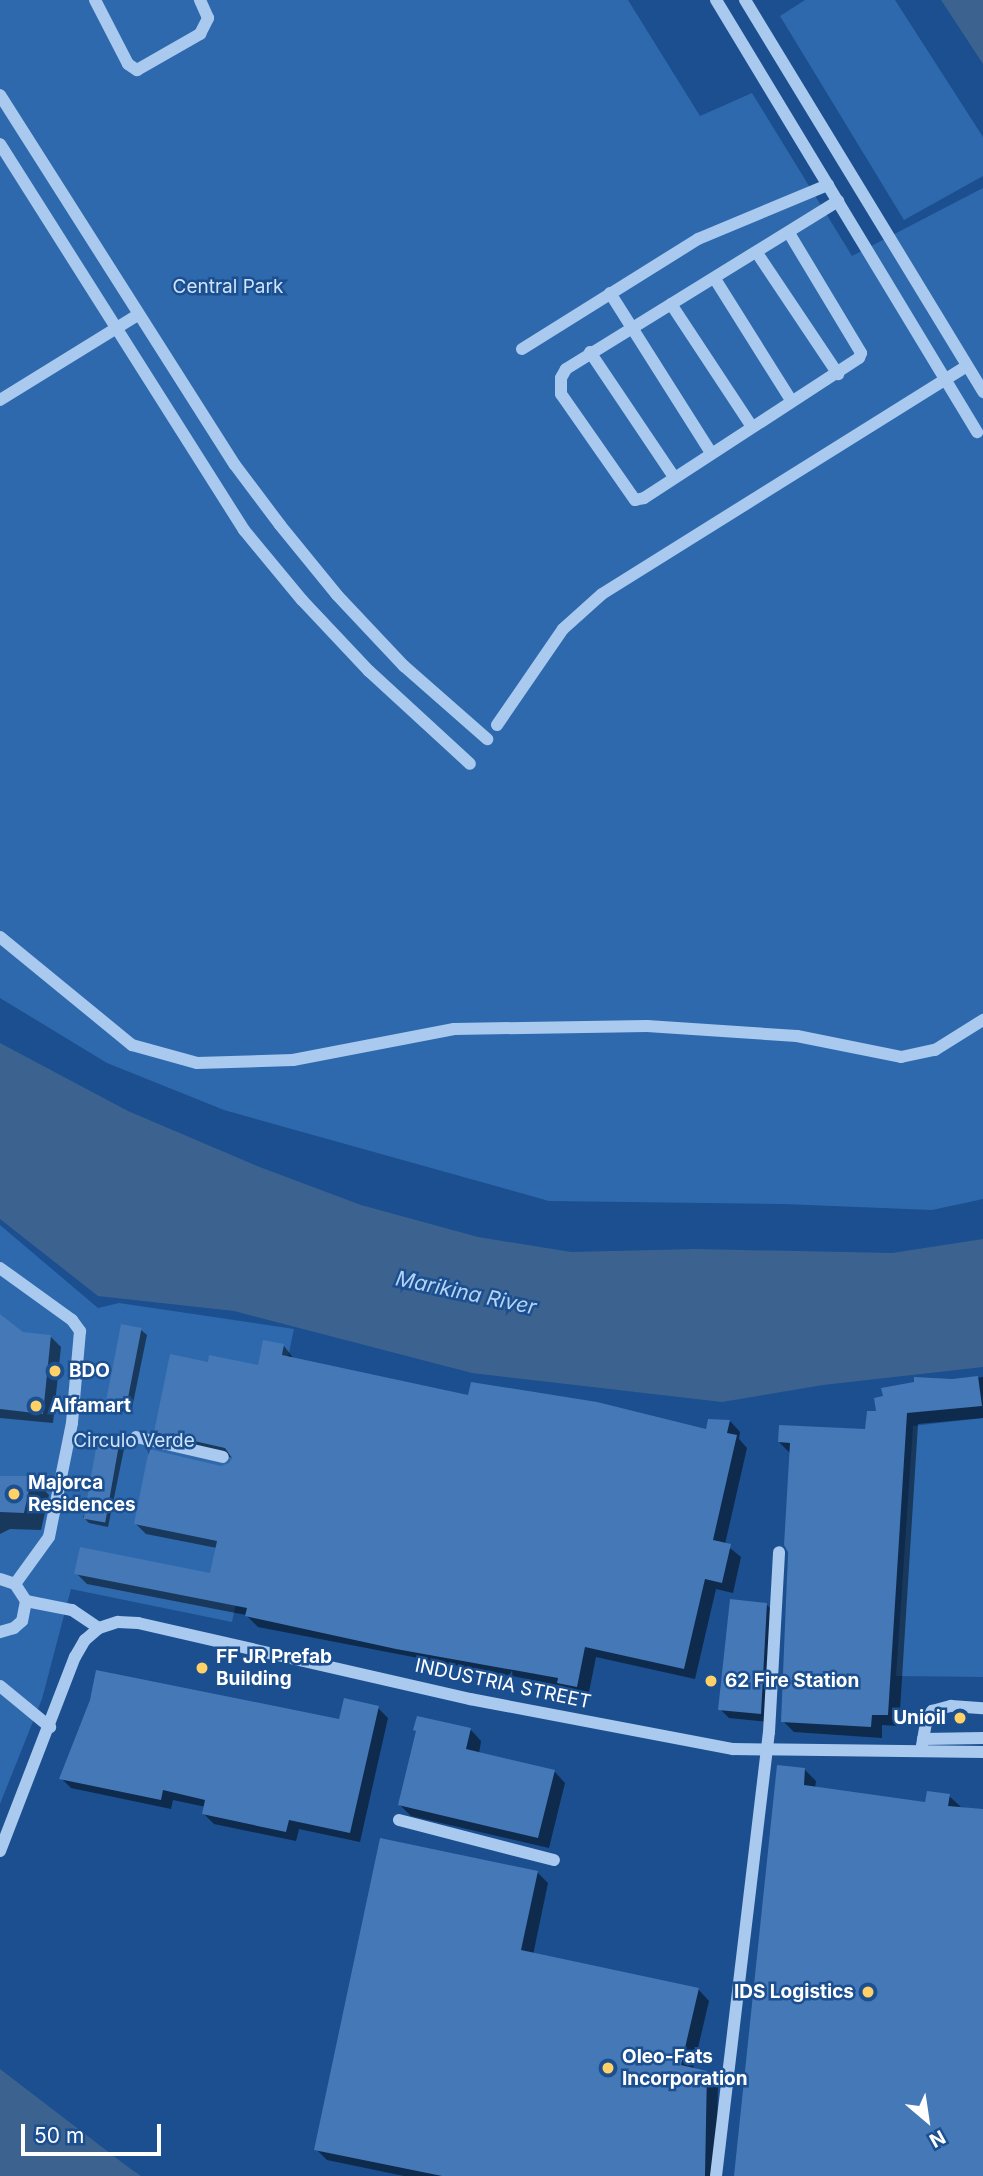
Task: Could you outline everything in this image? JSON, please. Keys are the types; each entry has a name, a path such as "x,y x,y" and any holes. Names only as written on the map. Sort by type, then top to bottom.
{"street":[{"path":"95,0 128,64 137,70 200,34 208,18 200,0"},
{"path":"716,0 977,432"},
{"path":"726,17 749,1 983,392"},
{"path":"0,95 235,465 302,552 404,666 487,739"},
{"path":"0,144 244,530 302,600 369,671 470,764"},
{"path":"522,349 698,239 828,185"},
{"path":"789,233 862,353 838,374 791,400 635,500 561,394 561,377 566,369 838,201"},
{"path":"757,253 838,374"},
{"path":"715,279 791,400"},
{"path":"610,293 711,453"},
{"path":"671,304 752,427"},
{"path":"0,400 139,314"},
{"path":"590,352 674,477"},
{"path":"497,724 563,629 602,594 967,366"},
{"path":"0,937 132,1045 197,1063 293,1060 454,1029 647,1026 797,1036 901,1056 935,1050 983,1020"},
{"path":"0,1268 72,1320 80,1331 72,1423 49,1537 15,1584"},
{"path":"136,1437 223,1457"},
{"path":"716,2176 766,1751 779,1552"},
{"path":"0,1579 15,1584 26,1601 22,1621 14,1628 0,1632"},
{"path":"0,1851 75,1657 85,1640 99,1628 72,1610 26,1601"},
{"name":"INDUSTRIA STREET","path":"99,1628 118,1622 138,1623 470,1699 691,1742 766,1751 922,1745 983,1752"},
{"path":"0,1686 50,1727"},
{"path":"983,1708 938,1707 927,1718 922,1745 983,1738"},
{"path":"399,1820 554,1860"}],"green space":[{"name":"Central Park","path":"0,0 628,0 700,116 752,93 852,256 983,188 983,1199 932,1210 783,1204 549,1201 224,1110 107,1063 0,998"},
{"path":"805,0 895,0 983,137 983,176 904,220 780,16"},
{"name":"Circulo Verde","path":"0,1225 98,1308 119,1303 294,1329 232,1622 71,1589 42,1699 0,1804"},
{"path":"983,1418 983,1677 896,1676 913,1426"}],"water":[{"path":"941,0 983,0 983,64"},
{"name":"Marikina River","path":"0,1043 128,1111 257,1166 361,1205 478,1237 571,1252 695,1249 892,1253 983,1239 983,1367 823,1385 722,1402 472,1373 234,1311 98,1296 0,1219"},
{"path":"0,2069 128,2167 141,2176 0,2176"}],"building":[{"path":"0,1314 23,1332 51,1335 43,1414 0,1409"},
{"path":"121,1324 142,1328 126,1409 105,1404"},
{"path":"263,1340 284,1344 282,1355 468,1395 471,1382 597,1402 706,1429 708,1419 730,1420 727,1433 737,1435 713,1540 731,1544 722,1583 705,1579 684,1669 585,1647 577,1687 557,1683 558,1678 396,1649 245,1616 247,1608 74,1574 80,1547 210,1573 217,1541 134,1524 149,1449 221,1466 229,1463 232,1458 225,1448 154,1432 170,1354 208,1362 209,1355 258,1365"},
{"path":"978,1376 982,1406 907,1413 888,1715 872,1715 871,1727 781,1722 788,1552 784,1545 790,1443 778,1442 779,1425 865,1429 867,1411 876,1411 874,1398 883,1396 881,1388 914,1382 914,1377 952,1379"},
{"path":"98,1437 120,1441 105,1523 84,1519"},
{"name":"Majorca Residences","path":"0,1476 32,1476 24,1513 0,1512"},
{"path":"730,1599 767,1603 761,1714 718,1710"},
{"path":"96,1670 339,1719 344,1698 379,1706 350,1833 289,1820 286,1832 202,1814 205,1800 163,1790 161,1800 59,1779 90,1700"},
{"path":"417,1716 471,1728 466,1749 555,1770 538,1838 398,1805 416,1731 413,1730"},
{"name":"IDS Logistics","path":"777,1765 805,1768 804,1785 925,1802 927,1791 950,1794 948,1806 983,1809 983,2176 734,2176"},
{"path":"380,1838 538,1871 521,1950 699,1988 681,2065 707,2071 705,2176 442,2176 314,2150"}],"place":[{"name":"BDO","path":"55,1371"},
{"name":"Alfamart","path":"36,1406"},
{"name":"Majorca Residences","path":"14,1494"},
{"name":"FF JR Prefab Building","path":"202,1668"},
{"name":"62 Fire Station","path":"711,1681"},
{"name":"Unioil","path":"960,1718"},
{"name":"IDS Logistics","path":"868,1992"},
{"name":"Oleo-Fats Incorporation","path":"608,2068"}]}
